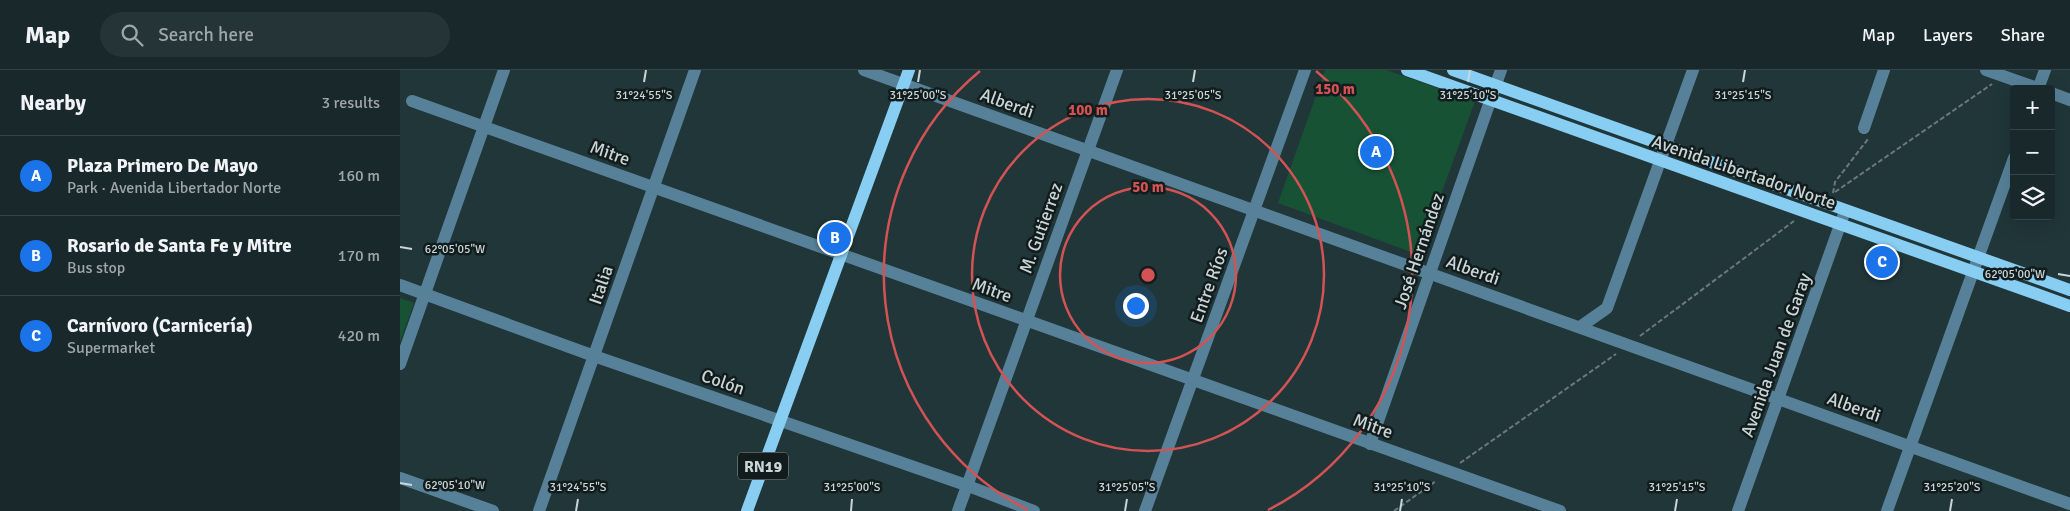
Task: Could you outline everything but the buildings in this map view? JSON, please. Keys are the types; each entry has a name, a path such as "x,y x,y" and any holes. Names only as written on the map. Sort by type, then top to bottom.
{"main road":[{"name":"RN19","path":"747,511 909,70"},
{"name":"Avenida Libertador Norte","path":"1407,70 2070,306"},
{"name":"Avenida Libertador Norte","path":"1454,70 2070,290"}],"street":[{"path":"400,364 504,70"},
{"name":"Italia","path":"540,511 695,70"},
{"name":"Alberdi","path":"864,70 2070,504"},
{"name":"M. Gutierrez","path":"958,511 1117,70"},
{"name":"Entre Ríos","path":"1145,511 1305,70"},
{"name":"José Hernández","path":"1370,444 1501,70"},
{"path":"1580,327 1607,308 1693,70"},
{"path":"1864,128 1884,70"},
{"path":"1986,70 2028,85"},
{"path":"2040,85 2045,70"},
{"path":"2055,94 2070,100"},
{"name":"Mitre","path":"412,101 1027,320 1546,509 1560,511"},
{"path":"1887,511 2010,169"},
{"name":"Avenida Juan de Garay","path":"1738,511 1845,210"},
{"name":"Colón","path":"400,285 594,356 967,485 1034,511"},
{"path":"400,478 493,511"}],"path":[{"path":"1864,128 1871,134 1835,182 1832,194 2003,76"},
{"path":"1394,511 1629,345 1807,212"}],"green space":[{"path":"1325,70 1386,70 1475,101 1419,255 1278,203"},
{"path":"400,298 414,303 400,342"}],"place":[{"name":"Plaza Primero De Mayo","path":"1376,152"},
{"name":"Rosario de Santa Fe y Mitre","path":"835,238"},
{"name":"Carnívoro (Carnicería)","path":"1882,262"}]}
